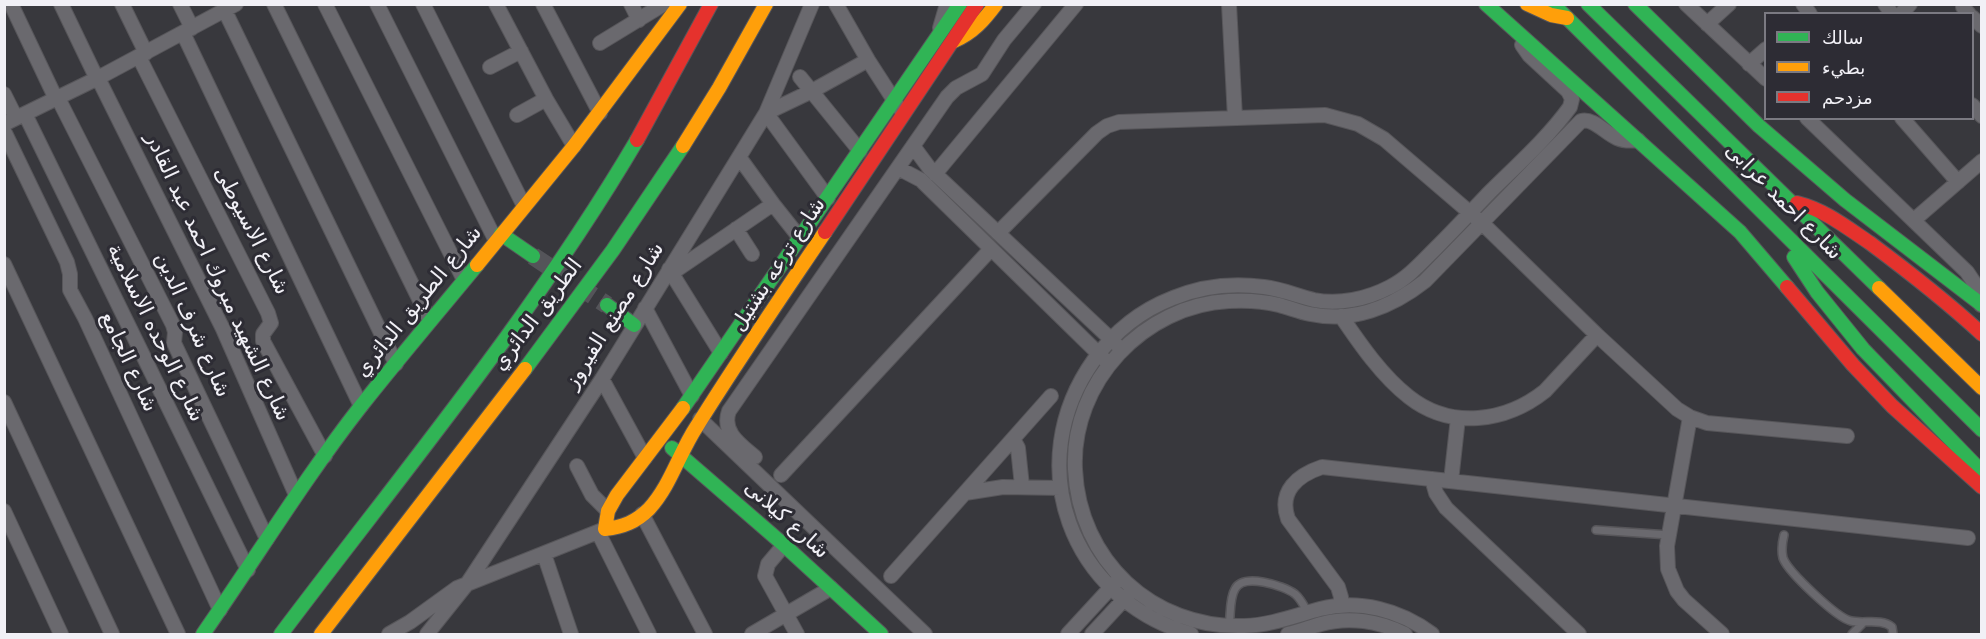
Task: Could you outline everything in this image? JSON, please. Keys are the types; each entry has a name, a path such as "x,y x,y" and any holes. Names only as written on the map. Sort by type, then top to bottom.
{"main road":[{"name":"شارع الطريق الدائري","path":"203,634 248,570 296,495 361,406 574,146 680,4"},
{"name":"الطريق الدائري","path":"281,634 570,246 637,139 711,4"},
{"name":"الطريق الدائري","path":"324,631 616,247 667,172 718,90 766,4"},
{"name":"شارع ترعه بشتيل","path":"960,4 945,39 903,114 700,419 664,488 642,514 624,527 601,530 617,495 692,396 894,100 945,39 977,4"},
{"path":"945,39 974,31 996,4"},
{"path":"1486,4 1740,232 1892,406 1982,487"},
{"path":"1527,4 1551,15 1567,18"},
{"name":"شارع احمد عرابى","path":"1554,4 1982,430"},
{"name":"شارع احمد عرابى","path":"1588,4 1982,388"},
{"path":"1635,4 1759,126 1845,200 1981,305"},
{"path":"1790,201 1805,204 1835,219 1894,261 1982,334"},
{"path":"1771,219 1817,292 1863,349 1982,472"},
{"path":"499,238 533,255"},
{"path":"607,305 634,325"},
{"name":"شارع كيلانى","path":"661,438 784,545 881,634"}],"street":[{"name":"شارع شرف الدين","path":"11,4 173,325 174,344 267,539"},
{"name":"شارع الشهيد مبروك احمد عبد القادر","path":"61,4 223,329 296,495"},
{"path":"122,4 142,55"},
{"path":"180,4 188,31 361,406"},
{"path":"274,4 430,321"},
{"path":"325,4 464,280"},
{"path":"377,4 499,238"},
{"path":"423,4 524,206"},
{"path":"496,4 546,99 574,146"},
{"path":"543,4 600,113"},
{"path":"631,4 639,20"},
{"path":"600,43 664,4"},
{"name":"شارع مصنع الفيروز","path":"427,634 467,584 670,271 766,113 812,4"},
{"name":"شارع ترعه بشتيل","path":"945,39 942,18 947,4"},
{"path":"755,457 730,434 727,423 729,411 951,92 982,74 1004,40 1034,4"},
{"path":"935,174 1076,4"},
{"path":"1229,4 1235,118"},
{"path":"1686,4 1764,77"},
{"path":"1707,24 1729,4"},
{"path":"841,6 868,60 903,114"},
{"path":"15,119 98,79 231,7 396,364"},
{"path":"1191,634 1151,619 1124,600 1097,574 1077,542 1061,488 1061,446 1066,417 1077,389 1098,354 1111,339 1140,315 1173,298 1209,288 1227,286 1264,287 1326,301 1354,300 1380,292 1410,274 1560,119 1571,103 1568,91 1525,50 1521,36"},
{"path":"490,67 521,51"},
{"path":"1749,64 1764,51"},
{"name":"شارع الاسيوطى","path":"142,55 268,313 272,323 264,334 263,341 325,456"},
{"path":"828,198 766,113 868,60"},
{"path":"800,77 860,151"},
{"name":"شارع الوحده الاسلامية","path":"4,94 248,570"},
{"path":"517,115 546,99"},
{"path":"998,233 1097,133 1107,126 1131,121 1324,115 1358,124 1384,139 1482,223 1597,335 1677,409 1690,417 1707,423 1847,436"},
{"path":"1432,634 1411,621 1386,610 1359,606 1340,606 1230,630 1179,615 1158,606 1134,589 1109,565 1091,535 1079,501 1075,474 1076,447 1083,412 1090,395 1109,364 1135,338 1163,319 1211,302 1245,300 1310,314 1341,316 1356,315 1386,306 1413,291 1425,281 1581,121 1589,120 1617,138 1627,141 1638,140"},
{"path":"1809,120 1967,272 1975,285 1981,305"},
{"path":"1904,120 1958,182"},
{"name":"شارع الجامع","path":"4,131 68,262 70,290 220,610"},
{"path":"914,146 935,174 1122,349"},
{"path":"739,157 800,238"},
{"path":"1914,220 1980,165"},
{"path":"898,168 921,180 1109,364"},
{"path":"721,353 670,271 773,204"},
{"path":"736,229 752,254"},
{"path":"781,475 991,249"},
{"path":"4,264 178,634"},
{"path":"645,309 692,396"},
{"path":"1341,316 1364,348 1403,393 1429,409 1458,418 1493,417 1526,404 1545,391 1597,335"},
{"path":"602,379 645,458"},
{"path":"891,576 1051,396"},
{"path":"4,402 112,634"},
{"path":"1690,417 1667,546 1668,569 1677,591 1684,600 1722,634"},
{"path":"1451,481 1458,418"},
{"path":"700,419 926,634"},
{"path":"1014,439 1018,448 1022,486"},
{"path":"577,465 592,495 608,511"},
{"path":"1340,606 1341,597 1338,587 1288,519 1284,508 1285,497 1299,478 1322,467 1968,538"},
{"path":"1432,479 1436,493 1446,508 1579,634"},
{"path":"965,493 1022,486 1061,488"},
{"path":"4,511 61,634"},
{"path":"642,514 705,634"},
{"path":"601,530 649,634"},
{"name":"شارع ترعه بشتيل","path":"389,634 467,584 601,530"},
{"path":"784,545 768,564 765,572 767,581 797,634"},
{"path":"544,554 571,634"},
{"path":"1068,634 1120,577"},
{"path":"752,634 831,588"},
{"path":"1092,634 1134,589"},
{"path":"1288,634 1320,624 1345,620 1369,622 1393,628 1405,634"}],"lane":[{"path":"1596,530 1669,535"},
{"path":"1784,535 1782,556 1791,570 1837,614 1851,621 1888,624 1892,627 1893,634"},
{"path":"1230,630 1233,592 1245,581 1254,580 1292,592 1300,599 1308,613"},
{"path":"1852,634 1864,622"}],"tunnel":[{"path":"533,256 607,305"}],"traffic: fast":[{"path":"683,408 960,4"},
{"path":"1486,4 1740,232 1787,287"},
{"path":"1553,4 1982,430"},
{"path":"1588,4 1879,288"},
{"path":"1635,4 1759,126 1845,200 1982,305"},
{"path":"281,634 511,330 597,205 637,140"},
{"path":"525,369 613,250 683,146"},
{"path":"501,234 533,256"},
{"path":"1794,257 1817,292 1863,349 1982,472"},
{"path":"203,634 340,434 477,265"},
{"path":"607,305 634,325"},
{"path":"672,448 784,545 881,634"}],"traffic: slow":[{"path":"477,265 574,146 680,4"},
{"path":"683,146 719,88 766,4"},
{"path":"954,41 978,25 996,4"},
{"path":"1527,4 1551,15 1567,18"},
{"path":"683,408 617,495 608,511 605,529 634,521 657,500 691,436 825,232"},
{"path":"1879,288 1982,388"},
{"path":"321,634 525,369"}],"traffic: jam":[{"path":"637,140 711,4"},
{"path":"825,232 977,4"},
{"path":"1797,203 1826,215 1870,243 1982,334"},
{"path":"1787,287 1853,365 1892,406 1982,487"}]}
